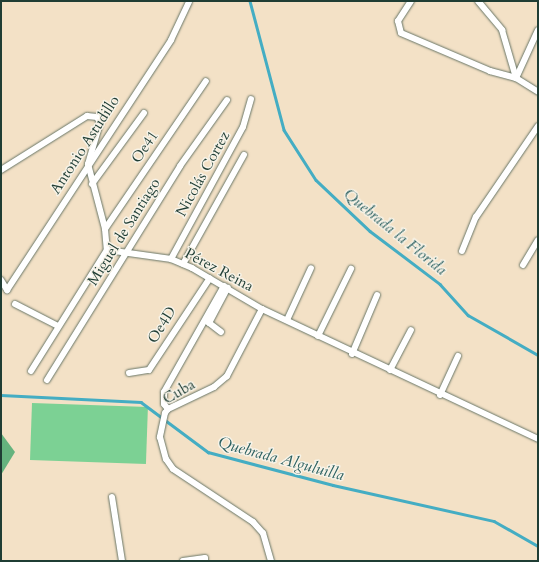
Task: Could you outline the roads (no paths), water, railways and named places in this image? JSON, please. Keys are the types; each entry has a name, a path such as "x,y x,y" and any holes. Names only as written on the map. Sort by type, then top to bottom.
{"street":[{"path":"411,1 398,21 402,33 490,71 516,78 538,92"},
{"path":"478,1 502,30 516,78"},
{"name":"Antonio Astudillo","path":"1,280 7,290 88,164 171,40 189,2"},
{"path":"516,78 538,30"},
{"name":"Oe41","path":"105,229 206,81"},
{"name":"Nicolás Cortez","path":"171,259 243,127 252,99"},
{"name":"Miguel de Santiago","path":"47,380 180,166 227,100"},
{"path":"92,184 144,113"},
{"path":"1,170 92,115 100,123 88,164 105,229 107,250 31,371"},
{"path":"462,251 476,217 538,126"},
{"path":"183,264 244,155"},
{"path":"523,265 538,240"},
{"name":"Pérez Reina","path":"107,250 126,255 171,259 183,264 226,287 262,309 287,320 352,354 390,370 440,395 538,439"},
{"path":"287,320 311,268"},
{"path":"318,336 350,269"},
{"name":"Oe4D","path":"129,373 150,370 210,278"},
{"path":"221,332 209,323 226,287"},
{"path":"168,409 164,404 164,392 226,287"},
{"path":"352,354 378,295"},
{"path":"15,304 58,326"},
{"name":"Cuba","path":"262,309 221,383 168,409 160,429 166,459 173,469 254,522 263,533 271,561"},
{"path":"390,370 410,330"},
{"path":"440,395 458,356"},
{"path":"112,497 122,561"},
{"path":"183,561 205,558 205,561"}],"waterway":[{"name":"Quebrada la Florida","path":"250,1 284,130 316,180 370,231 440,284 468,315 538,355"},
{"name":"Quebrada Alguluilla","path":"1,395 141,402 208,452 333,485 494,521 538,546"}]}
